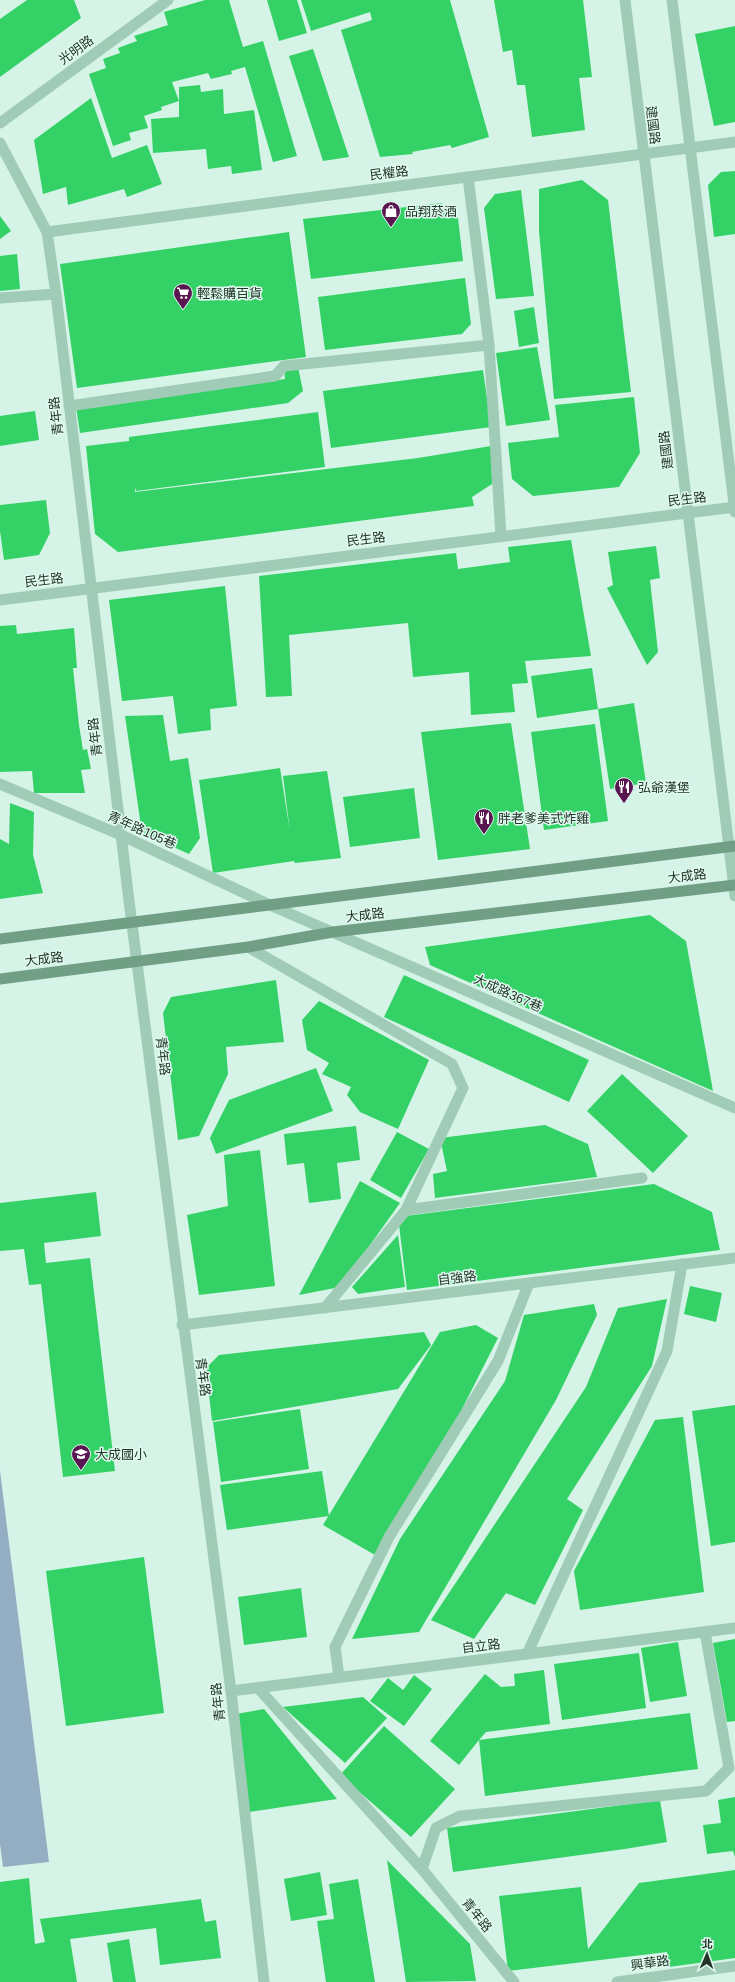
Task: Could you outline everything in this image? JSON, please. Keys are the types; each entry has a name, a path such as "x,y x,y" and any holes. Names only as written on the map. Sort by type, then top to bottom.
{"main road":[{"name":"大成路","path":"0,939 732,846"},
{"name":"大成路","path":"0,978 248,947 333,932 735,888"}],"street":[{"name":"光明路","path":"0,123 168,0"},
{"name":"建國路","path":"625,0 687,513 732,846 735,888"},
{"path":"672,0 735,508"},
{"name":"民權路","path":"47,232 735,142"},
{"name":"青年路","path":"0,143 47,232 56,294 182,1325 230,1691 264,1982"},
{"path":"468,177 489,345 501,536"},
{"path":"0,298 56,294"},
{"path":"69,406 275,376 284,366 489,345"},
{"name":"民生路","path":"0,600 501,536 735,508"},
{"name":"青年路105巷","path":"0,784 121,835 270,905"},
{"name":"大成路367巷","path":"270,905 735,1108"},
{"path":"248,947 452,1064 463,1088 406,1210 325,1308"},
{"path":"406,1210 642,1178"},
{"name":"自強路","path":"182,1325 735,1258"},
{"path":"527,1654 667,1351 682,1264"},
{"path":"339,1677 335,1647 389,1537 498,1361 529,1283"},
{"name":"自立路","path":"230,1691 735,1628"},
{"path":"422,1869 436,1828 460,1816 706,1791 729,1768 705,1632"},
{"name":"青年路","path":"258,1688 422,1869 514,1982"},
{"name":"興華路","path":"617,1982 735,1966"}],"shaded area":[{"path":"0,1471 49,1862 3,1867 0,1844"}],"building":[{"path":"27,0 74,0 81,18 0,77 0,19"},
{"path":"205,0 229,0 243,47 263,41 297,156 273,162 245,67 231,71 232,74 211,79 208,73 172,82 179,101 161,107 162,110 144,116 148,128 129,133 131,140 113,146 89,74 106,68 103,59 120,53 118,48 137,41 134,36 168,25 164,12"},
{"path":"267,0 297,0 307,33 279,41"},
{"path":"301,0 450,0 489,137 452,148 450,145 412,152 413,154 380,157 341,30 372,20 370,12 311,31"},
{"path":"494,0 583,0 592,77 579,78 585,130 532,137 525,85 517,85 512,50 503,52"},
{"path":"735,26 735,122 714,126 695,34"},
{"path":"313,49 349,157 323,161 289,56"},
{"path":"200,85 201,92 223,89 224,114 254,110 262,170 232,174 231,166 208,169 206,149 153,153 151,119 179,117 179,87"},
{"path":"91,98 112,158 147,145 162,184 127,197 124,189 68,205 66,187 43,194 34,140"},
{"path":"735,171 735,234 714,237 708,185 721,172"},
{"path":"582,180 608,200 631,392 554,399 539,231 539,189"},
{"path":"521,190 534,296 496,299 484,208 495,194"},
{"path":"441,203 458,218 463,261 311,279 303,219"},
{"path":"0,216 11,231 0,239"},
{"name":"輕鬆購百貨","path":"289,232 306,357 77,388 60,264"},
{"path":"17,254 20,289 0,291 0,256"},
{"path":"465,278 471,324 462,334 325,350 318,297"},
{"path":"534,307 539,343 519,347 514,311"},
{"path":"537,347 550,420 506,426 496,353"},
{"path":"298,367 303,391 288,403 80,433 76,407 285,379 284,369"},
{"path":"483,370 491,427 331,448 323,391"},
{"path":"634,397 640,453 619,487 533,496 512,479 508,443 559,437 555,405"},
{"path":"35,411 39,440 0,446 0,416"},
{"path":"318,412 325,467 136,491 135,487 135,492 418,458 491,446 492,484 472,497 474,506 118,552 95,534 86,446 129,441 129,437"},
{"path":"46,500 50,533 39,555 4,560 0,531 0,505"},
{"path":"571,540 591,656 525,661 528,683 512,684 515,712 471,715 469,672 413,677 408,623 289,635 292,696 266,697 259,576 456,553 458,569 510,562 508,547"},
{"path":"656,546 660,578 650,580 658,652 647,665 607,588 613,585 608,552"},
{"path":"225,586 237,706 210,709 211,730 178,734 173,696 122,701 109,600"},
{"path":"16,625 17,634 74,628 77,668 73,668 79,725 83,750 87,749 91,769 81,770 85,793 34,793 32,771 0,772 0,626"},
{"path":"592,668 598,709 537,718 531,676"},
{"path":"634,703 646,783 610,789 598,709"},
{"path":"163,715 170,761 188,758 200,838 189,854 142,833 125,716"},
{"path":"511,723 530,849 438,860 421,732"},
{"path":"595,724 608,821 544,830 531,732"},
{"path":"280,768 290,832 283,776 327,771 341,858 295,863 294,861 213,873 199,780"},
{"path":"414,788 420,838 350,847 343,797"},
{"path":"10,803 34,812 33,855 43,893 0,899 0,839 9,844"},
{"path":"650,915 686,941 713,1091 430,965 425,947"},
{"path":"404,975 589,1060 569,1102 384,1017"},
{"path":"276,980 284,1042 226,1047 228,1074 199,1136 178,1140 163,1013 171,997"},
{"path":"319,1001 429,1060 398,1129 360,1112 347,1095 351,1087 322,1074 329,1063 307,1050 302,1020"},
{"path":"316,1068 333,1111 216,1154 210,1138 229,1100"},
{"path":"622,1074 688,1136 653,1173 587,1111"},
{"path":"545,1125 588,1144 597,1177 435,1198 433,1174 447,1171 440,1138"},
{"path":"356,1126 360,1160 337,1163 341,1199 309,1203 304,1163 287,1165 284,1134"},
{"path":"397,1132 429,1149 401,1198 370,1180"},
{"path":"260,1150 275,1286 199,1295 187,1215 228,1206 224,1155"},
{"path":"360,1181 400,1203 340,1287 299,1295"},
{"path":"654,1184 712,1212 720,1250 407,1290 398,1217"},
{"path":"96,1192 101,1236 44,1243 46,1263 90,1258 115,1471 63,1477 41,1284 29,1285 24,1249 0,1251 0,1203"},
{"path":"398,1235 405,1287 358,1294 352,1287"},
{"path":"690,1286 722,1293 716,1322 684,1314"},
{"path":"667,1299 652,1366 567,1499 583,1510 535,1605 506,1593 474,1639 431,1620 586,1387 618,1308"},
{"path":"594,1304 597,1315 556,1400 419,1632 352,1639 400,1539 505,1381 524,1315"},
{"path":"476,1325 498,1338 460,1413 375,1555 323,1525 440,1332"},
{"path":"424,1332 431,1345 398,1389 212,1421 206,1368 219,1355"},
{"path":"735,1405 735,1542 711,1546 692,1411"},
{"path":"300,1409 309,1469 221,1482 213,1422"},
{"path":"683,1417 704,1592 580,1610 574,1571 655,1420"},
{"path":"322,1471 329,1516 227,1530 220,1485"},
{"path":"144,1557 164,1713 66,1726 46,1571"},
{"path":"301,1588 307,1637 244,1645 238,1597"},
{"path":"735,1639 735,1721 727,1722 713,1643"},
{"path":"678,1642 687,1696 650,1702 641,1648"},
{"path":"639,1653 646,1708 562,1720 554,1664"},
{"path":"544,1670 550,1724 486,1732 459,1765 430,1741 485,1674 501,1687 515,1686 514,1674"},
{"path":"414,1675 432,1689 404,1726 370,1701 388,1678 403,1690"},
{"path":"363,1697 387,1718 345,1763 283,1707"},
{"path":"264,1709 337,1799 249,1812 236,1714"},
{"path":"690,1713 698,1769 485,1796 479,1740"},
{"path":"384,1726 455,1789 411,1837 340,1775"},
{"path":"735,1797 735,1857 733,1851 707,1854 703,1825 721,1823 718,1800"},
{"path":"660,1800 667,1842 453,1872 447,1828"},
{"path":"387,1860 470,1944 476,1981 406,1982"},
{"path":"735,1870 735,1958 669,1967 667,1952 508,1971 499,1896 581,1887 588,1949 639,1883"},
{"path":"320,1872 327,1915 291,1921 284,1879"},
{"path":"29,1878 35,1944 45,1942 40,1919 201,1899 205,1922 216,1920 221,1958 160,1965 156,1928 70,1939 77,1982 0,1982 0,1882"},
{"path":"358,1879 375,1982 326,1982 317,1921 334,1919 329,1884"},
{"path":"129,1939 136,1982 113,1982 107,1943"}],"place":[{"name":"品翔菸酒","path":"391,228"},
{"name":"輕鬆購百貨","path":"183,310"},
{"name":"弘爺漢堡","path":"624,804"},
{"name":"胖老爹美式炸雞","path":"484,835"},
{"name":"大成國小","path":"81,1471"}]}
